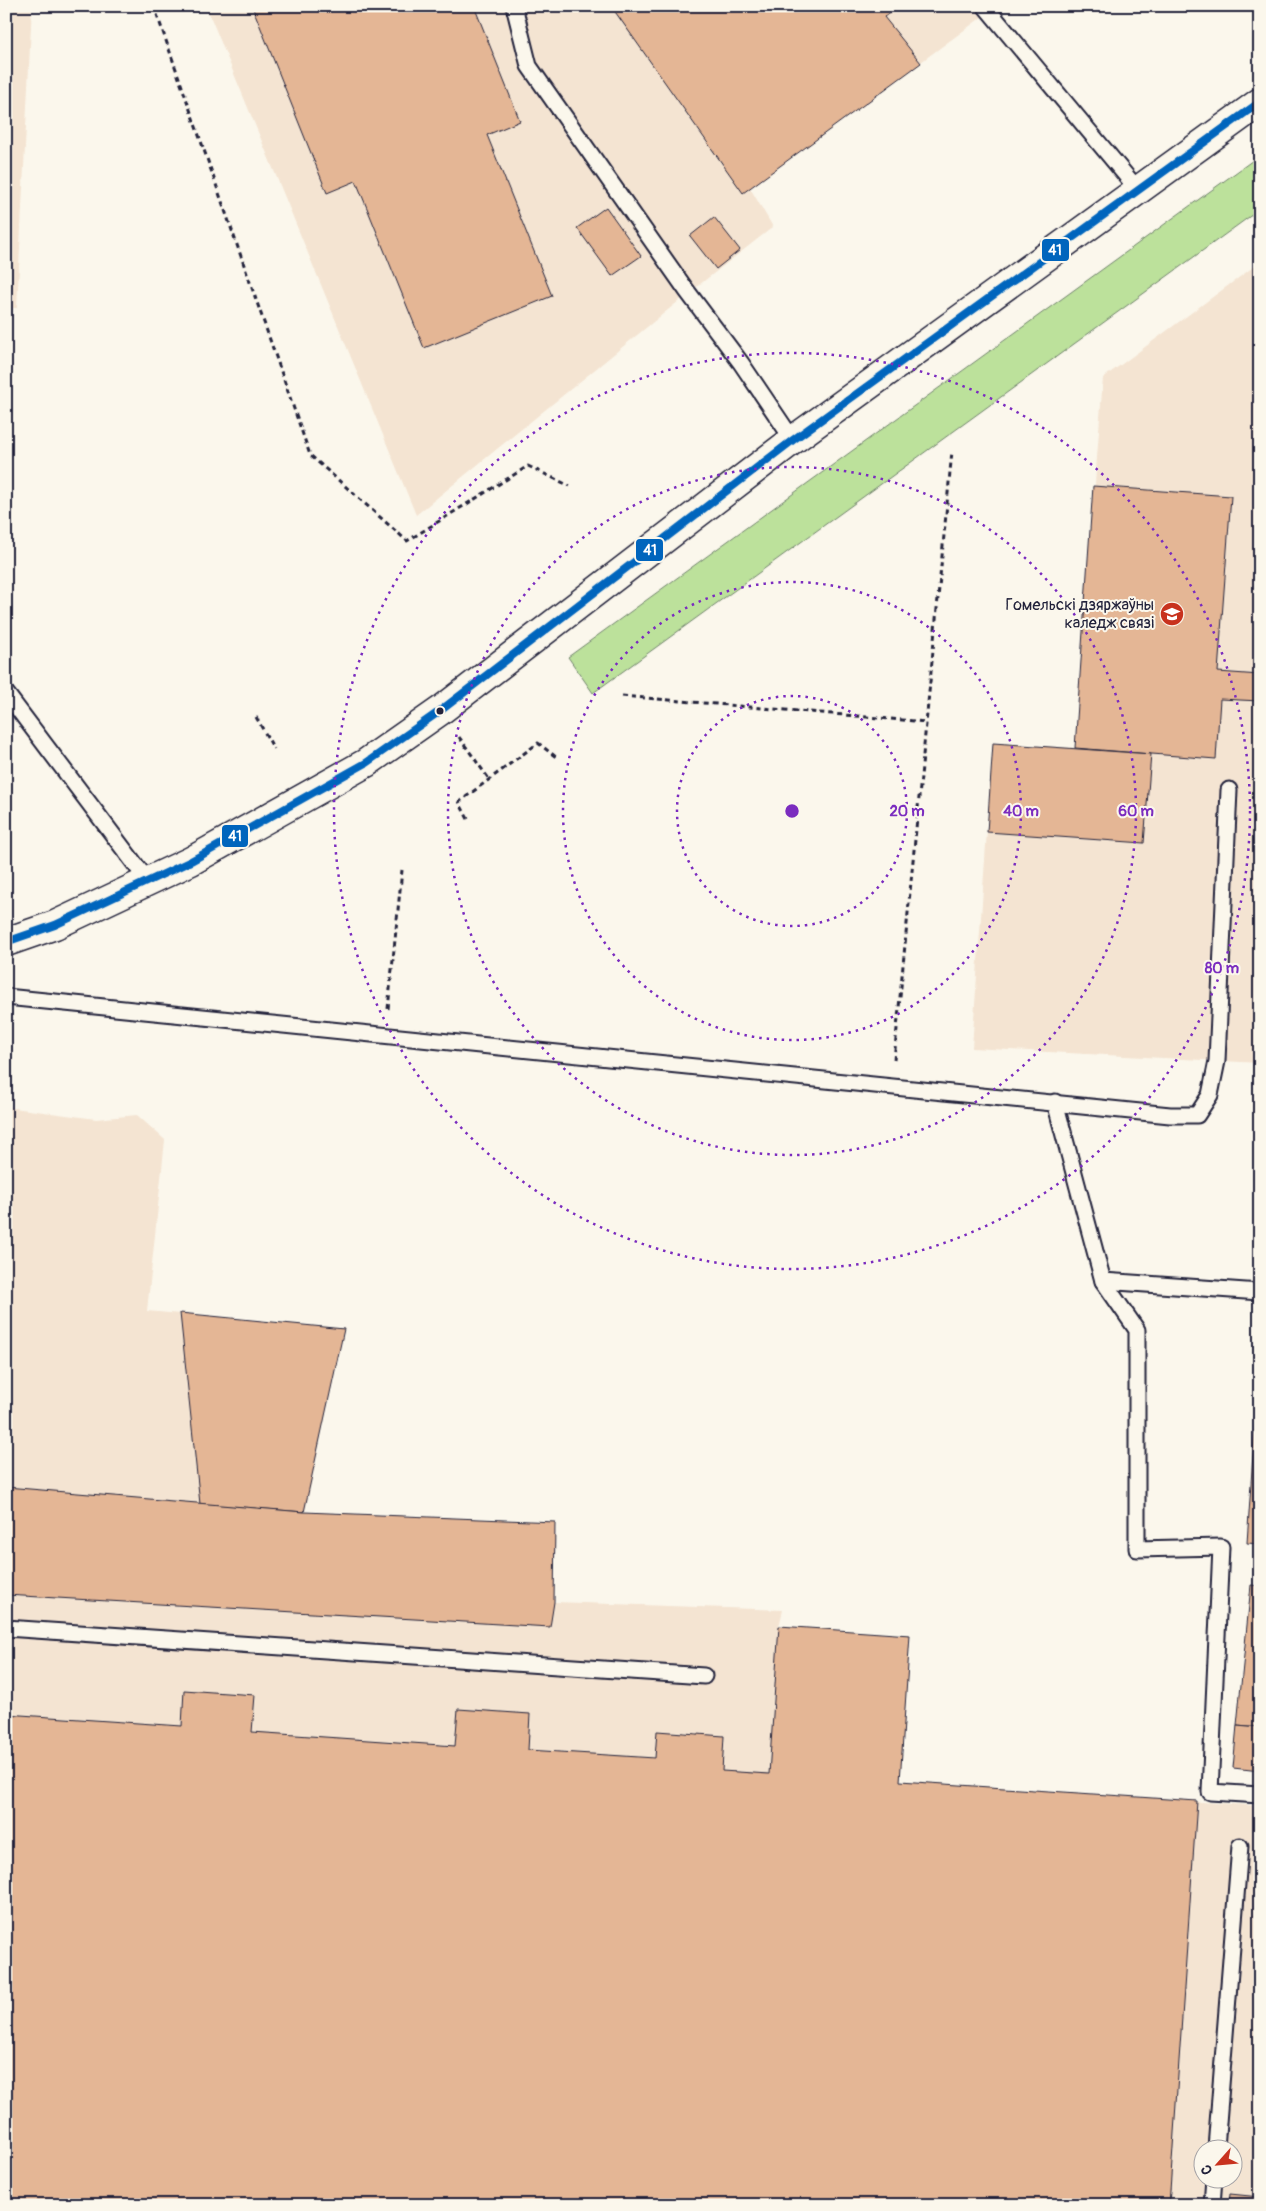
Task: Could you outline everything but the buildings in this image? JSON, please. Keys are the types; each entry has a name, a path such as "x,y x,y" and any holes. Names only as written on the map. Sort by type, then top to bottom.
{"main road":[{"path":"6,942 55,925 147,880 191,861 366,762 440,711 793,440 1260,102"}],"lane":[{"path":"514,6 529,66 687,291 741,362 793,440"},
{"path":"985,6 1138,190"},
{"path":"6,693 147,880"},
{"path":"6,997 891,1085 1170,1115 1197,1115 1210,1095 1217,1060 1229,790"},
{"path":"1055,1102 1103,1280 1137,1330 1137,1549 1222,1547 1210,1792 1260,1795"},
{"path":"1103,1280 1260,1292"},
{"path":"6,1628 704,1676"},
{"path":"1217,2138 1240,1846"},
{"path":"1212,2205 1213,2188"}],"path":[{"path":"154,6 310,455 406,541 528,466 570,486"},
{"path":"891,1085 952,451"},
{"path":"622,696 926,722"},
{"path":"440,711 490,779"},
{"path":"256,717 274,749"},
{"path":"468,819 459,802 538,744 556,756"},
{"path":"385,1035 402,870"}],"shaded area":[{"path":"6,6 32,6 17,308 6,308"},
{"path":"206,6 997,6 750,188 773,227 690,292 416,515"},
{"name":"Гомельскі дзяржаўны каледж связі","path":"1260,262 1260,1063 972,1048 993,743 1075,748 1103,378"},
{"path":"6,1107 96,1119 137,1115 165,1140 147,1311 344,1329 305,1512 555,1522 554,1602 783,1610 779,1626 910,1635 900,1781 1260,1806 1260,2205 6,2205"}],"green space":[{"path":"1260,155 1260,209 593,693 568,657"}],"transit line":[{"name":"41","path":"6,942 55,925 191,861 366,763 440,711 793,440 1260,102"}],"place":[{"name":"Гомельскі дзяржаўны каледж связі","path":"1172,614"}]}
